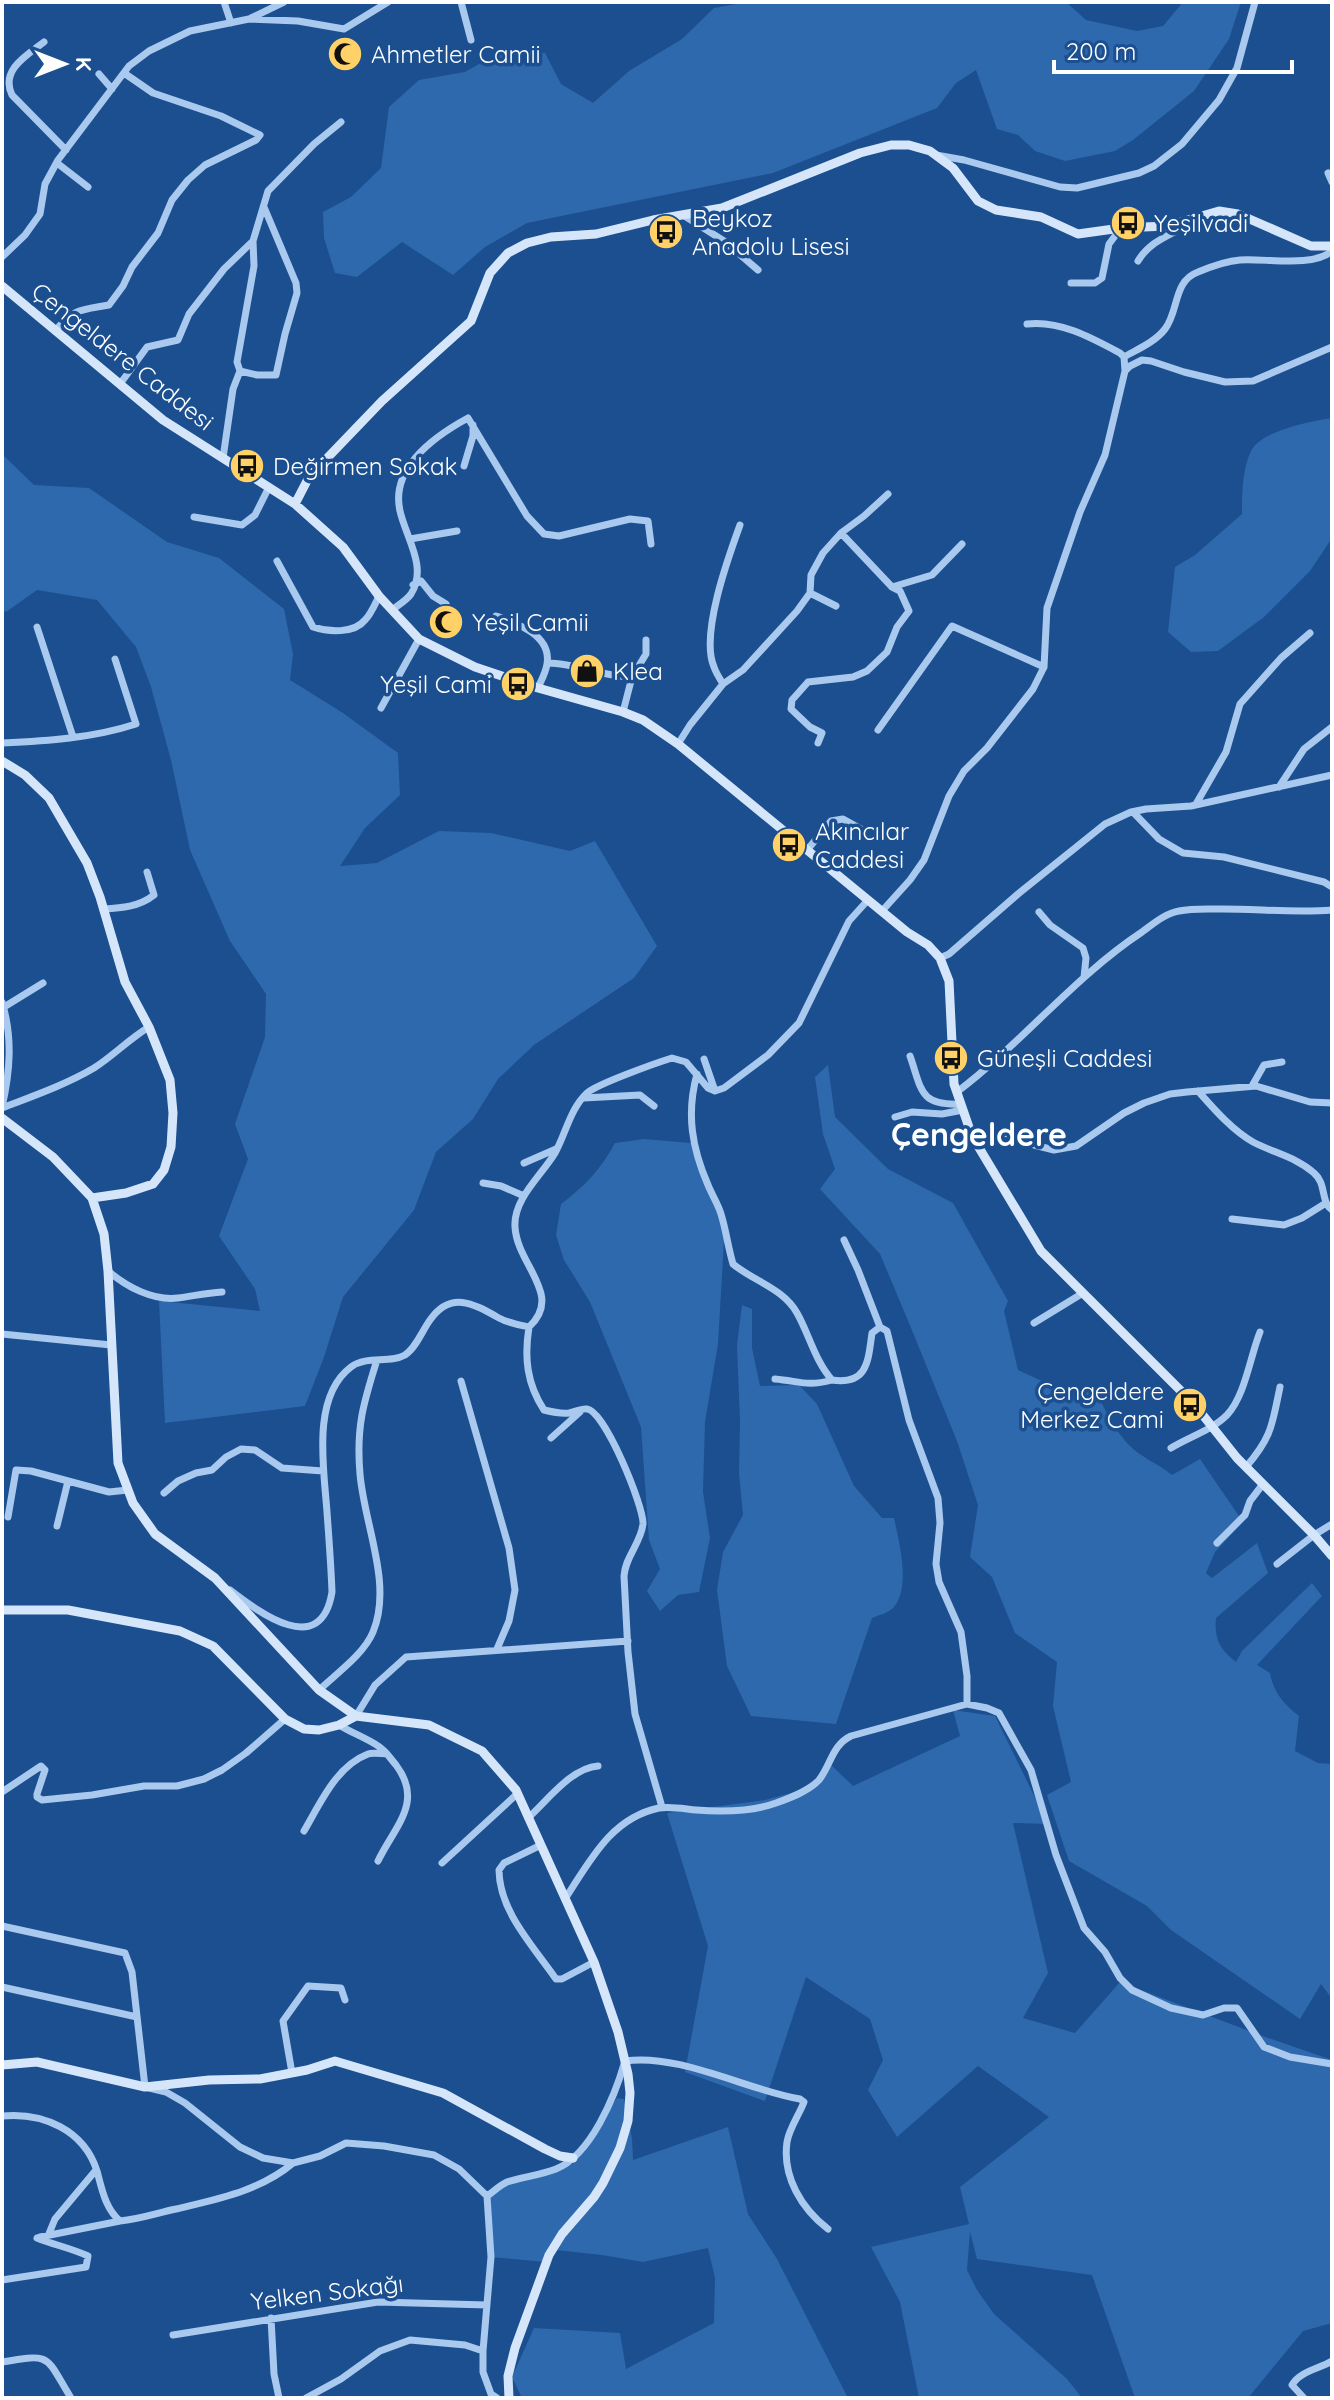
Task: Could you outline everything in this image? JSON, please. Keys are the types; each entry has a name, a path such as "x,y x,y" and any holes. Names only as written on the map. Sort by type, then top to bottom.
{"street":[{"path":"224,2 231,23"},
{"path":"2,257 25,235 40,214 45,184 57,163 129,66 149,51 190,31 249,19 284,2"},
{"path":"249,19 298,21 344,29 388,2"},
{"path":"461,2 471,40"},
{"path":"295,504 309,477 382,401 471,321 490,273 508,253 527,243 551,237 596,234 722,208 860,153 891,145 909,145 1060,187 1089,186 1139,173 1154,166 1182,144 1219,100 1237,68 1255,2"},
{"path":"44,42 11,68 6,84 12,95 66,150"},
{"path":"55,331 75,311 109,305 158,233 172,200 188,180 205,165 248,145 260,135 221,116 153,93 124,73"},
{"path":"99,74 112,89"},
{"path":"223,458 233,389 240,371 237,362 254,266 253,241 268,191 314,144 341,122"},
{"path":"934,154 953,168 978,201 996,210 1041,217 1078,234 1167,226 1219,211 1238,214 1311,246 1332,249"},
{"path":"57,163 88,187"},
{"path":"1328,173 1332,182"},
{"path":"240,371 276,375 297,293 296,283 264,206"},
{"path":"683,215 724,241 758,270"},
{"path":"1138,261 1147,247 1158,239 1179,231 1202,216"},
{"path":"1071,283 1095,283 1102,278 1109,244 1121,228"},
{"path":"120,384 147,347 178,340 189,314 224,269 253,241"},
{"path":"1124,357 1163,333 1183,282 1195,273 1238,260 1311,260 1326,256 1332,249"},
{"name":"Çengeldere Caddesi","path":"2,286 163,420 295,504 343,547 379,596 419,639 475,667 643,720 678,744 907,932 928,945 940,958"},
{"path":"882,911 924,860 949,796 964,771 1018,709 1044,667 1047,608 1080,512 1105,455 1125,371 1124,357 1087,336 1044,322 1027,324"},
{"path":"1125,371 1142,360 1235,383 1253,381 1332,347"},
{"path":"392,610 411,595 418,565 400,510 403,477 423,449 443,432 468,418 527,516 544,534 559,536 630,519 648,521 651,544"},
{"path":"464,466 473,436 473,423"},
{"path":"194,517 242,525 255,515 269,487"},
{"path":"678,744 723,684 743,670 797,611 810,593 811,575 823,553 841,533 888,494"},
{"path":"723,684 713,666 713,625 719,587 740,525"},
{"path":"410,539 457,531"},
{"path":"818,743 822,733 797,717 791,709 792,700 808,682 853,677 874,666 887,652 897,627 909,611 900,591 892,587 841,533"},
{"path":"892,587 932,575 962,544"},
{"path":"277,561 313,627 328,632 364,623 379,596"},
{"path":"413,585 421,581 433,596 446,604"},
{"path":"810,593 836,606"},
{"path":"496,616 515,622 535,634 545,650 548,663 538,688"},
{"path":"878,730 952,626 1044,667"},
{"path":"37,627 73,737"},
{"path":"1196,805 1226,752 1240,704 1281,658 1310,633"},
{"path":"381,708 419,639"},
{"path":"623,712 632,677 646,654 646,640"},
{"path":"2,743 45,742 136,724 115,659"},
{"path":"548,663 560,663 614,677 632,677"},
{"path":"1278,787 1304,749 1332,727"},
{"path":"2,761 25,775 49,798 87,863 125,982 149,1027 170,1080 173,1113 171,1147 164,1170 153,1184 126,1193 92,1198"},
{"path":"1332,775 1196,805 1133,812 1105,824 949,954 940,958 949,981 954,1084 975,1140 1041,1251 1194,1404 1246,1467 1332,1556"},
{"path":"1133,812 1159,839 1183,853 1224,857 1324,882 1332,887"},
{"path":"808,849 831,821 843,819 863,830"},
{"path":"103,909 128,907 154,895 147,872"},
{"path":"662,1807 635,1714 628,1641 625,1564 635,1548 643,1522 637,1496 614,1442 594,1413 587,1409 569,1413 544,1410 536,1398 525,1353 529,1327 539,1317 543,1303 540,1287 520,1254 514,1225 524,1196 556,1149 569,1119 588,1092 672,1058 686,1062 708,1088 715,1091 724,1088 768,1055 799,1023 849,921 868,900"},
{"path":"957,1092 1084,977 1125,943 1166,916 1178,911 1332,910"},
{"path":"1039,912 1050,925 1083,948 1086,958 1084,977"},
{"path":"2,1108 10,1073 9,1038 3,1005 43,983"},
{"path":"2,1108 58,1087 96,1067 149,1027"},
{"path":"910,1056 926,1097 934,1103 962,1107"},
{"path":"704,1059 715,1091"},
{"path":"1252,1086 1264,1065 1282,1062"},
{"path":"697,1074 690,1126 698,1163 721,1213 733,1264 767,1284 796,1311 804,1332 832,1380"},
{"path":"975,1140 1004,1133 1054,1150 1076,1146 1144,1103 1170,1094 1198,1091 1252,1086 1310,1102 1332,1103"},
{"path":"1198,1091 1217,1113 1253,1141 1299,1161 1318,1175 1329,1189 1329,1206 1284,1225 1232,1219"},
{"path":"584,1098 640,1095 654,1106"},
{"path":"895,1117 912,1112 942,1114 962,1107"},
{"path":"2,1118 53,1157 92,1198 104,1234 108,1271 118,1463 133,1503 155,1534 258,1611 282,1624 295,1627 310,1625 321,1619 330,1605 332,1592 321,1438 333,1389 342,1374 355,1364 402,1357 411,1350 432,1317 450,1303 466,1302 529,1327"},
{"path":"524,1163 556,1149"},
{"path":"483,1183 501,1186 524,1196"},
{"path":"844,1240 880,1327 887,1331 909,1420 938,1498 940,1523 936,1564 939,1582 961,1632 967,1704"},
{"path":"108,1271 122,1283 155,1297 176,1299 222,1292"},
{"path":"1034,1323 1083,1293"},
{"path":"775,1379 809,1385 832,1380 850,1381 868,1364 872,1333 880,1327"},
{"path":"1171,1448 1228,1414 1240,1395 1260,1332"},
{"path":"2,1334 111,1345"},
{"path":"319,1690 361,1650 372,1634 379,1612 379,1574 360,1477 358,1437 361,1412 377,1360"},
{"path":"461,1381 509,1548 515,1590 509,1621 497,1649"},
{"path":"1246,1467 1263,1448 1270,1434 1280,1387"},
{"path":"551,1438 582,1410"},
{"path":"164,1493 178,1481 212,1470 241,1449 255,1450 282,1468 323,1471"},
{"path":"8,1517 16,1470 31,1471 109,1492 128,1490"},
{"path":"57,1526 68,1481"},
{"path":"1217,1543 1245,1515 1250,1501 1263,1484"},
{"path":"1277,1564 1332,1524"},
{"path":"215,1578 319,1690 356,1716 429,1725 482,1751 517,1794 594,1962 609,2003 625,2061 630,2093 625,2133 612,2167 594,2197 562,2234 549,2255 515,2348 508,2376 509,2398"},
{"path":"2,1610 68,1610 163,1626 196,1637 213,1646 285,1719 304,1729 319,1730 339,1725 356,1716 375,1685 406,1657 628,1641"},
{"path":"565,1899 599,1847 612,1831 626,1821 662,1807 716,1811 747,1810 773,1804 815,1784 842,1740 967,1704 987,1708 999,1713 1031,1770 1056,1855 1084,1928 1126,1984 1132,1990 1171,2008 1203,2015 1224,2008 1237,2008 1264,2047 1290,2057 1332,2064"},
{"path":"2,1792 41,1766 45,1770 37,1797 42,1800 144,1786 189,1784 222,1770 285,1719"},
{"path":"339,1725 377,1745 405,1778 410,1797 378,1861"},
{"path":"304,1831 327,1791 347,1768 369,1754 387,1754"},
{"path":"528,1818 571,1778 588,1767 598,1766"},
{"path":"442,1863 517,1794"},
{"path":"541,1845 504,1863 499,1870 502,1891 513,1919 556,1979 562,1979 594,1962"},
{"path":"2,1926 125,1953 132,1972 145,2087"},
{"path":"292,2073 283,2021 308,1986 341,1988 345,2000"},
{"path":"2,1987 137,2017"},
{"path":"625,2061 644,2058 661,2061 804,2102 787,2140 789,2169 794,2189 804,2207 828,2229"},
{"path":"145,2087 209,2080 260,2079 335,2061 443,2093 545,2149 573,2158"},
{"path":"487,2196 504,2183 559,2168 581,2151 618,2088 625,2061"},
{"path":"2,2065 37,2062 166,2092 185,2103 240,2147 263,2158 293,2163 320,2156 346,2143 434,2155 459,2169 487,2196 491,2257 483,2372 492,2397"},
{"path":"2,2116 37,2119 58,2124 72,2132 89,2151 104,2198 112,2214 120,2221"},
{"path":"2,2280 86,2267 88,2256 37,2238 143,2218 233,2195 279,2176 293,2163"},
{"path":"48,2236 55,2219 96,2170"},
{"name":"Yelken Sokağı","path":"173,2335 378,2302 487,2305"},
{"path":"271,2318 274,2374 279,2398"},
{"path":"306,2398 341,2379 380,2351 410,2340 465,2345 483,2351"},
{"path":"2,2362 36,2356 47,2360 71,2398"},
{"path":"1304,2398 1292,2385 1293,2382 1298,2376 1332,2361"}],"shaded area":[{"path":"747,2 1066,2 1086,20 1137,31 1163,26 1183,2 1241,2 1229,39 1194,91 1115,151 1065,161 1035,151 1018,135 997,129 976,70 956,83 937,108 773,173 527,223 485,247 453,275 402,242 357,277 335,273 324,238 323,212 351,197 381,168 389,107 419,80 465,72 500,52 545,53 561,84 593,103 629,71 682,39 714,8"},
{"path":"1332,418 1332,538 1310,571 1264,617 1218,651 1191,652 1168,632 1175,567 1195,555 1242,514 1246,466 1256,444 1287,428"},
{"path":"2,454 34,485 89,488 167,542 219,558 284,609 293,654 290,680 398,753 400,795 365,828 340,866 377,863 439,831 491,833 570,851 595,841 657,946 634,978 534,1045 498,1079 473,1119 436,1152 414,1210 343,1297 305,1406 165,1423 159,1301 260,1311 255,1289 219,1236 248,1159 235,1124 265,1037 266,994 230,941 190,850 171,760 151,687 136,647 97,600 37,590 6,612 2,610"},
{"path":"828,1065 835,1117 888,1169 953,1203 1008,1301 1004,1311 1018,1370 1053,1386 1097,1394 1129,1445 1172,1475 1200,1459 1243,1522 1215,1552 1206,1573 1212,1578 1257,1543 1268,1573 1216,1618 1217,1638 1226,1653 1236,1662 1242,1651 1312,1583 1322,1596 1257,1665 1270,1673 1280,1697 1299,1716 1295,1751 1318,1763 1332,1764 1332,2016 1330,1996 1321,1984 1300,2019 1171,1930 1147,1906 1069,1861 1047,1795 1071,1782 1053,1706 1057,1662 1015,1633 992,1577 970,1557 978,1505 957,1441 909,1323 880,1254 820,1189 835,1169 823,1134 815,1077"},
{"path":"644,1139 691,1143 715,1191 725,1224 718,1344 705,1422 703,1492 710,1538 699,1592 678,1595 660,1611 647,1591 660,1569 649,1540 641,1427 590,1302 564,1260 556,1235 561,1204 592,1176 615,1143"},
{"path":"742,1305 752,1309 752,1348 760,1386 799,1385 817,1404 854,1486 882,1518 894,1518 902,1564 902,1588 892,1609 872,1618 836,1724 751,1716 727,1666 717,1590 723,1552 743,1515 739,1473 737,1345"},
{"path":"953,1710 995,1716 1048,1824 1013,1823 1048,1973 1023,2018 1075,2033 1120,1982 1332,2060 1332,2323 1303,2331 1248,2398 1135,2398 1092,2275 977,2259 970,2232 967,2270 977,2290 994,2314 1067,2379 1082,2398 919,2398 900,2302 871,2247 969,2224 960,2187 1049,2117 978,2066 897,2137 868,2090 883,2060 870,2019 806,1977 765,2101 685,2072 708,1946 667,1813 765,1800 813,1787 831,1765 853,1786 960,1736"},
{"path":"617,2098 624,2099 633,2160 728,2127 748,2214 777,2259 848,2398 522,2398 512,2377 534,2328 620,2333 626,2369 714,2323 715,2278 708,2248 643,2262 556,2250 546,2262 491,2257 487,2196 504,2183 573,2164"}],"place":[{"name":"Ahmetler Camii","path":"345,54"},
{"name":"Yeşilvadi","path":"1128,223"},
{"name":"Beykoz Anadolu Lisesi","path":"666,232"},
{"name":"Değirmen Sokak","path":"247,466"},
{"name":"Yeşil Camii","path":"446,622"},
{"name":"Klea","path":"587,671"},
{"name":"Yeşil Cami","path":"518,684"},
{"name":"Akıncılar Caddesi","path":"789,845"},
{"name":"Güneşli Caddesi","path":"951,1058"},
{"name":"Çengeldere Merkez Cami","path":"1190,1405"}],"district":[{"name":"Çengeldere","path":"979,1134"}]}
